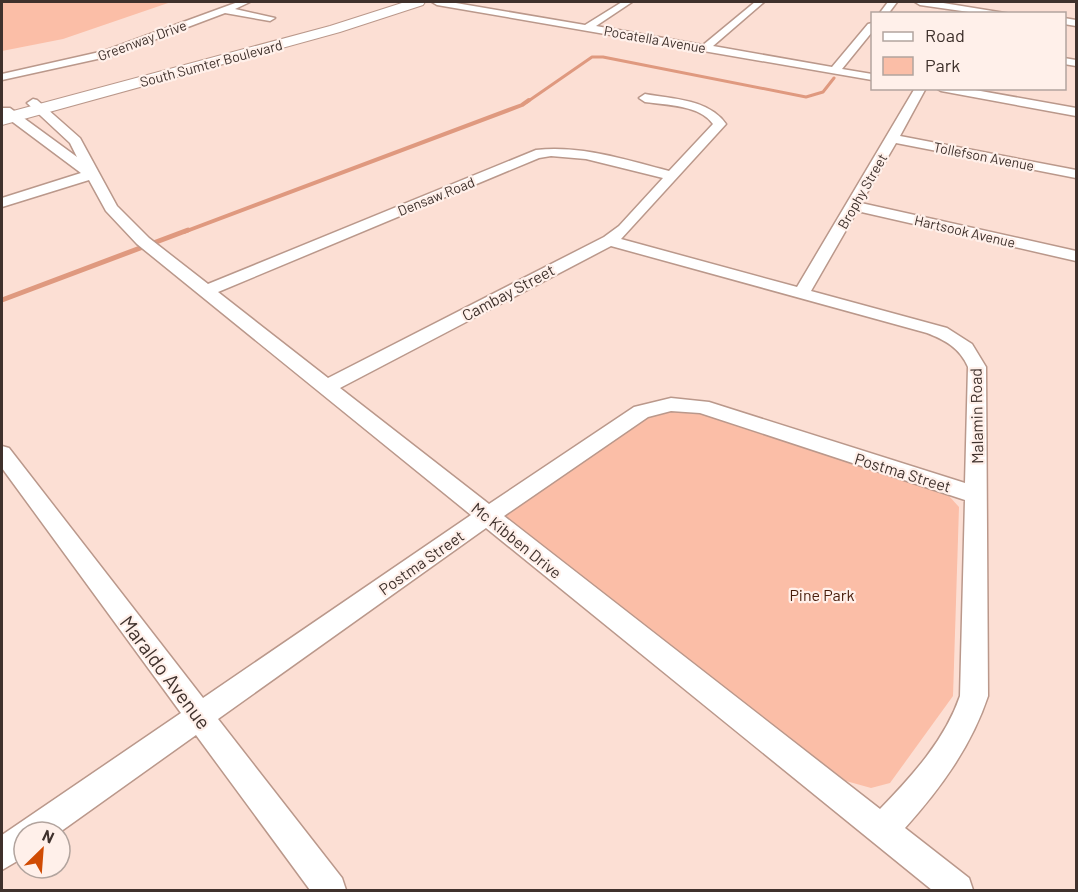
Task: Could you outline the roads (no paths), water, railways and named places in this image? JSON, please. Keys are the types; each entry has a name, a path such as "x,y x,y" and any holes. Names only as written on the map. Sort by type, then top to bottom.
{"main road":[{"name":"South Sumter Boulevard","path":"6,115 325,26 398,2"},
{"name":"South Sumter Boulevard","path":"36,106 335,29 418,2"}],"street":[{"name":"Greenway Drive","path":"2,77 107,54 245,2"},
{"name":"Pocatella Avenue","path":"437,2 871,77"},
{"path":"587,28 628,2"},
{"path":"705,48 760,2"},
{"path":"920,2 992,12"},
{"path":"223,10 270,18"},
{"path":"835,70 871,30"},
{"name":"Brophy Street","path":"802,294 920,90"},
{"path":"951,90 1077,112"},
{"name":"Cambay Street","path":"328,387 610,240 624,229 720,127 718,117 701,109 645,98"},
{"name":"Mc Kibben Drive","path":"36,106 82,150 111,208 126,226 957,891"},
{"name":"Mc Kibben Drive","path":"6,115 92,174"},
{"name":"Tollefson Avenue","path":"892,138 1077,174"},
{"name":"Densaw Road","path":"207,291 536,154 555,151 573,153 673,176"},
{"path":"2,203 92,174"},
{"name":"Hartsook Avenue","path":"853,206 1077,256"},
{"name":"Malamin Road","path":"610,240 634,249 933,329 967,348 974,357 977,367 974,696 969,716 913,797 882,830"},
{"name":"Postma Street","path":"50,820 487,516 641,412 669,403 702,407 976,495"},
{"name":"Maraldo Avenue","path":"2,453 330,891"}],"waterway":[{"path":"527,102 592,57 603,57 806,97 823,92 834,78"},
{"path":"184,232 522,105 529,100"},
{"path":"2,300 188,230"}],"park label":[{"name":"Pine Park","path":"822,594"}]}
